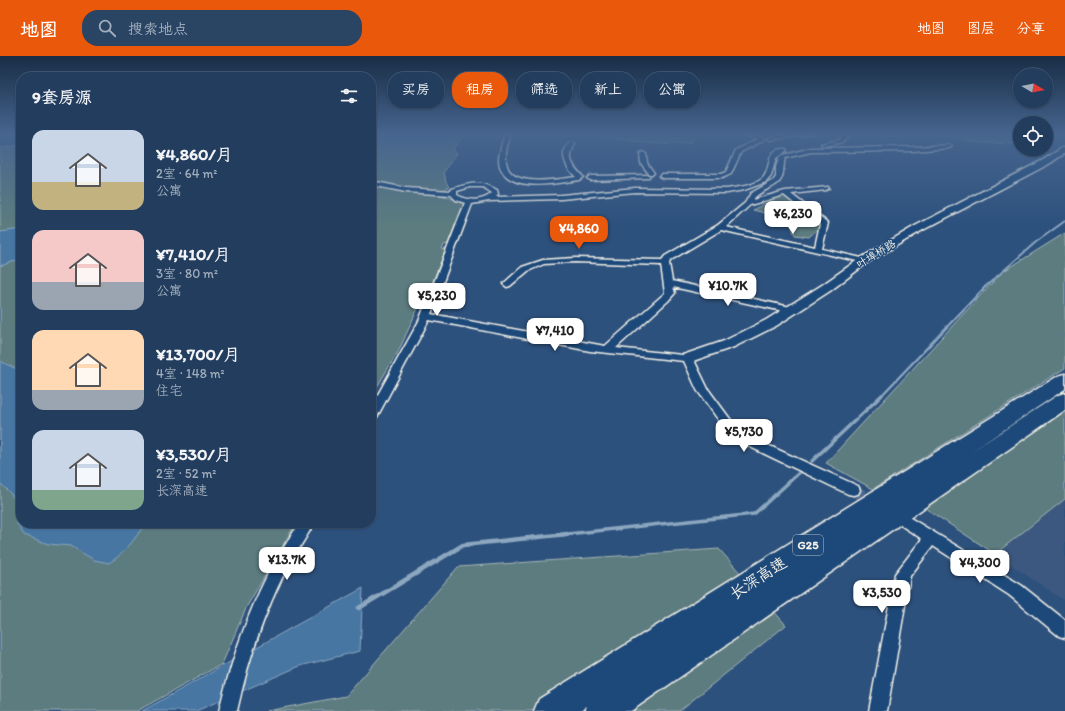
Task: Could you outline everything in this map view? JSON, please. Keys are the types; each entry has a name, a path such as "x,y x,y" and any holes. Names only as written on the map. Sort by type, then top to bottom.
{"highway":[{"name":"长深高速","path":"551,711 1065,380"},
{"name":"长深高速","path":"602,711 1065,400"}],"street":[{"path":"502,164 508,175 514,179 535,184 580,178 584,180 590,178 649,174"},
{"path":"568,164 580,178"},
{"path":"644,164 649,174 654,178 662,176 722,176 729,173 733,164"},
{"path":"453,193 457,199 469,202 489,199 551,198 635,190 724,191 743,188 766,179 770,175 771,164"},
{"path":"608,349 670,293 665,263 668,258 720,228 748,204 753,194 775,182 779,177 780,164"},
{"name":"叶埠桥路","path":"688,358 729,344 771,323 826,288 862,261 919,228 1043,164"},
{"path":"722,176 743,188"},
{"path":"376,184 406,190 453,193"},
{"path":"453,193 454,190 463,186 484,185 495,191 495,194 489,199"},
{"path":"748,204 785,193 826,188"},
{"path":"785,193 824,222 818,251"},
{"path":"376,408 426,316 469,202"},
{"path":"720,228 862,261"},
{"path":"507,284 526,269 543,262 575,260 665,263"},
{"path":"668,283 792,310"},
{"path":"426,316 590,348 688,358 703,390 729,426 748,441 794,460 853,490"},
{"path":"907,522 1015,590 1065,630"},
{"path":"228,707 251,631 276,574 304,528"},
{"path":"878,711 904,574 931,538"}],"shaded area":[{"path":"16,230 16,261 0,266 0,232"},
{"path":"0,361 16,369 16,502 0,483"},
{"path":"1065,499 1065,601 995,554"},
{"path":"20,528 142,528 125,550 109,563 94,560 71,546 48,544 24,535"},
{"path":"363,588 360,651 300,666 196,711 142,711"}],"green space":[{"path":"0,164 16,164 16,528 293,528 247,606 222,664 137,711 0,711"},
{"path":"376,164 450,164 444,172 446,182 449,187 442,190 433,191 411,189 376,182"},
{"path":"376,187 441,195 464,203 448,244 444,245 442,250 446,249 422,307 418,308 399,350 376,389"},
{"path":"785,193 824,223 809,237 795,235 788,219 753,210"},
{"path":"1065,233 1065,368 873,489 826,463 1001,273"},
{"path":"1065,407 1065,499 995,554 914,501"},
{"path":"719,549 786,625 679,711 267,711 346,696 458,567"}],"waterway":[{"path":"985,287 1036,242 1065,221"},
{"path":"882,395 985,287"},
{"path":"812,461 882,395"},
{"path":"558,535 754,514 801,471"},
{"path":"359,608 463,545 567,534"}],"tunnel":[{"path":"853,490 877,504"}]}
